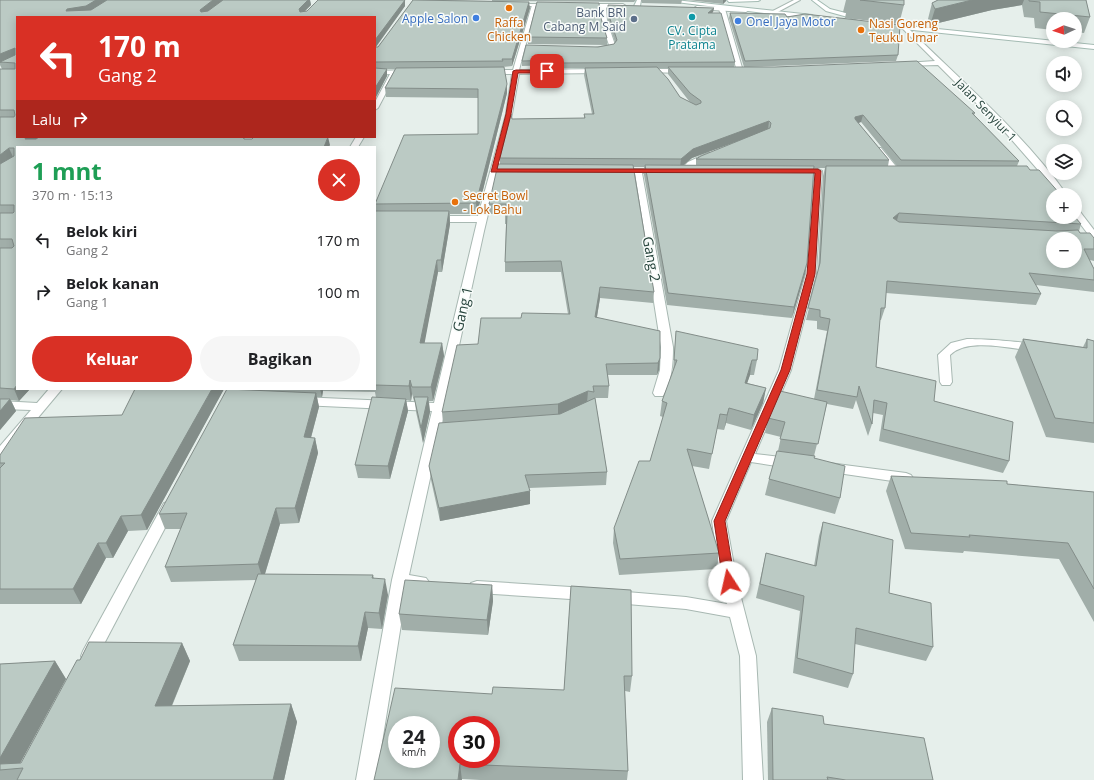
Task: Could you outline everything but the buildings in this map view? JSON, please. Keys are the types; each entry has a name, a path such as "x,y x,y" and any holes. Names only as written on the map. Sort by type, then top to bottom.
{"street":[{"path":"636,6 640,0"},
{"path":"662,0 818,18"},
{"path":"674,1 717,2 758,0"},
{"path":"772,13 798,0"},
{"path":"814,0 828,10 891,26"},
{"path":"511,5 557,5"},
{"name":"Gang 1","path":"366,780 400,580 482,219 497,170 509,114 516,71 534,5"},
{"path":"580,6 644,6"},
{"path":"590,48 608,48 612,45 604,21 603,6"},
{"path":"675,8 746,10"},
{"path":"722,9 744,71 733,71"},
{"path":"842,20 905,28 1094,47"},
{"name":"Jalan Senyiur 1","path":"905,28 972,92 1046,172"},
{"path":"522,46 530,47"},
{"path":"896,66 940,63"},
{"path":"485,72 610,71"},
{"path":"634,71 695,71"},
{"path":"658,71 667,80"},
{"path":"376,106 394,72"},
{"path":"376,73 417,72"},
{"path":"872,143 900,172 881,172"},
{"path":"676,171 717,153"},
{"path":"608,171 699,171"},
{"name":"Gang 2","path":"638,171 668,347 668,362 665,377 659,393"},
{"path":"753,780 748,656 729,582 719,521 785,370 811,274 818,171"},
{"path":"1015,173 1046,173"},
{"path":"421,219 482,219"},
{"path":"1082,223 1091,238"},
{"path":"946,382 944,354 950,348 959,344 978,343 1048,350"},
{"path":"0,454 55,390"},
{"path":"290,400 440,407"},
{"path":"0,405 39,407"},
{"path":"435,431 450,430"},
{"path":"748,457 803,464"},
{"path":"818,466 921,480"},
{"path":"82,669 175,495"},
{"path":"400,580 438,584"},
{"path":"466,586 686,602 737,612"}],"place":[{"name":"Raffa Chicken","path":"509,8"},
{"name":"CV. Cipta Pratama","path":"692,17"},
{"name":"Apple Salon","path":"476,18"},
{"name":"Bank BRI Cabang M Said","path":"634,19"},
{"name":"Onel Jaya Motor","path":"738,21"},
{"name":"Nasi Goreng Teuku Umar","path":"861,30"},
{"name":"Secret Bowl - Lok Bahu","path":"455,202"}],"route":[{"path":"547,71 516,71 509,114 494,170 818,171 811,274 785,370 719,521 729,582"}]}
